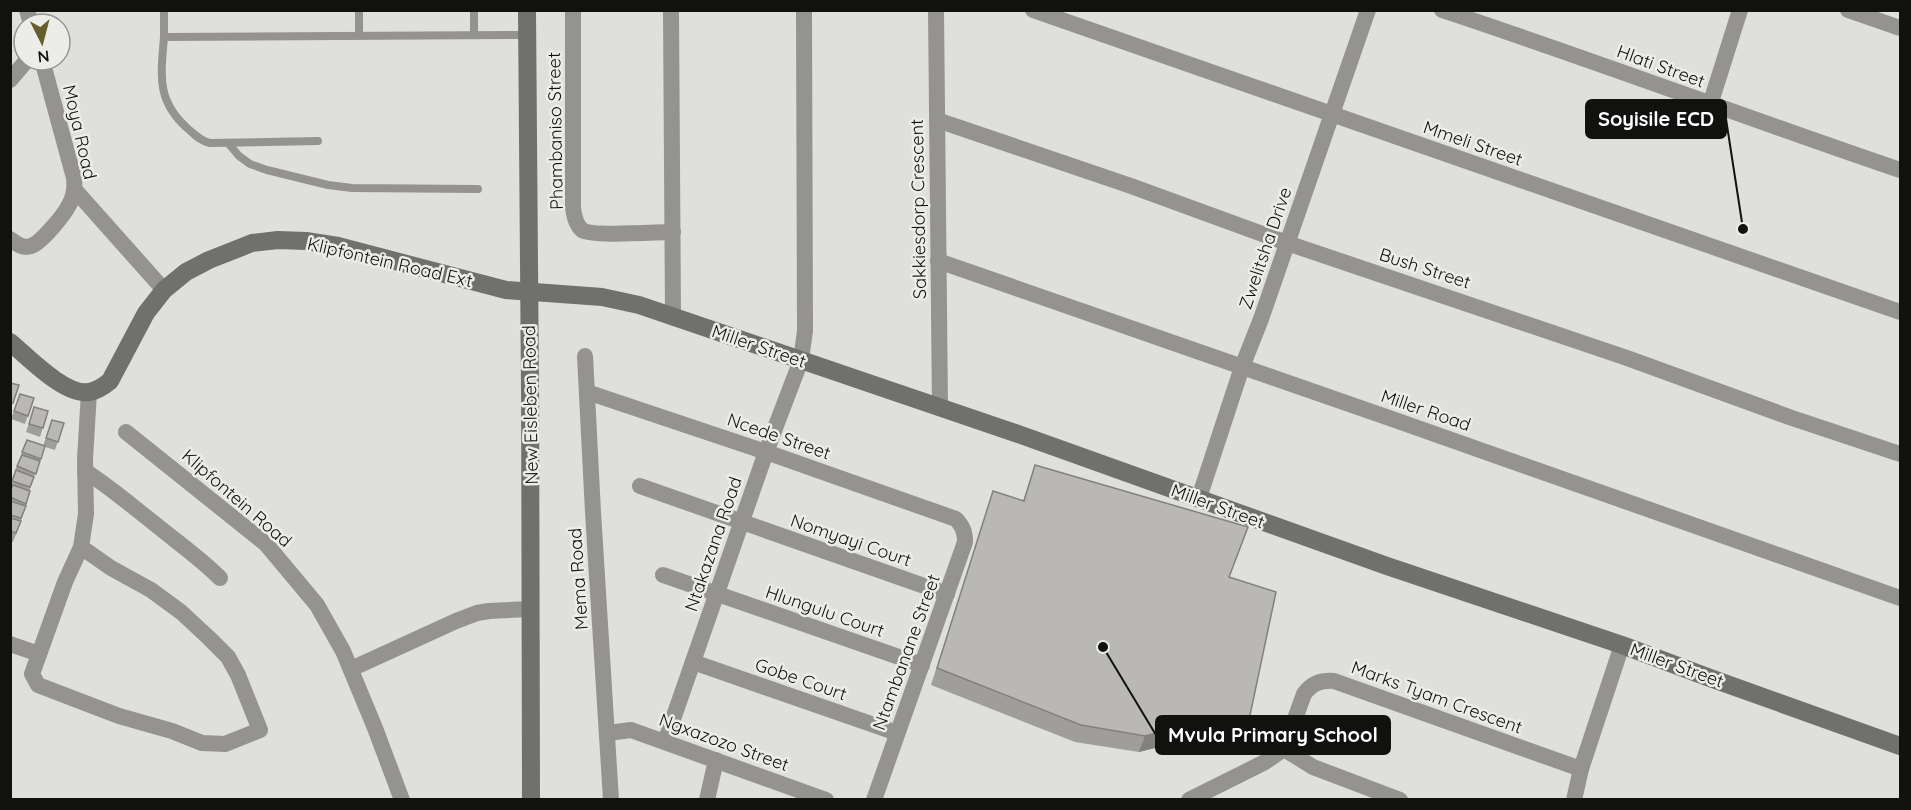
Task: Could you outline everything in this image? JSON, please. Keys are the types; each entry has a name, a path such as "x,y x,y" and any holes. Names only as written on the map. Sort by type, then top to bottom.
{"street":[{"name":"New Eisleben Road","path":"527,10 531,800"},
{"name":"Phambaniso Street","path":"573,10 573,208 579,228 585,232 599,233 673,232"},
{"path":"671,10 673,316"},
{"path":"801,360 805,331 804,10"},
{"name":"Sakkiesdorp Crescent","path":"936,10 940,408"},
{"name":"Mmeli Street","path":"1033,10 1331,116 1900,312"},
{"name":"Zwelitsha Drive","path":"1199,498 1242,367 1368,10"},
{"name":"Hlati Street","path":"1442,10 1900,170"},
{"path":"1710,105 1740,10"},
{"path":"1848,10 1900,28"},
{"name":"Moya Road","path":"10,239 19,246 29,247 38,243 69,206 75,190 74,178 45,72"},
{"name":"Bush Street","path":"937,120 1900,454"},
{"path":"75,190 164,290"},
{"name":"Klipfontein Road Ext","path":"89,392 101,388 110,381 146,312 164,290 186,272 252,243 278,240 338,246 500,288 529,293"},
{"name":"Miller Road","path":"938,261 1900,598"},
{"name":"Miller Street","path":"529,293 602,297 673,316 1199,498 1324,544 1622,645 1900,746"},
{"path":"10,342 63,385 78,392 89,392 85,471 86,514 81,547 65,582 32,674 38,685 119,716 172,731 202,743 225,744 260,730 238,675 228,657 182,612 81,547"},
{"name":"Mema Road","path":"585,356 611,800"},
{"name":"Ntakazana Road","path":"665,742 766,452 801,360"},
{"name":"Ncede Street","path":"587,393 766,452 956,519"},
{"name":"Klipfontein Road","path":"126,432 266,544 317,605 351,669 402,800"},
{"path":"85,471 110,486 220,578"},
{"name":"Nomyayi Court","path":"640,486 947,594"},
{"name":"Ntambanane Street","path":"874,800 965,542 963,526 956,519"},
{"name":"Hlungulu Court","path":"663,575 922,665"},
{"path":"351,669 477,613 531,609"},
{"path":"10,644 39,654"},
{"path":"1574,800 1581,769 1622,645"},
{"name":"Gobe Court","path":"693,662 897,733"},
{"name":"Marks Tyam Crescent","path":"1284,750 1304,693 1322,680 1334,681 1581,769"},
{"name":"Ngxazozo Street","path":"608,733 632,730 826,800"},
{"path":"1189,800 1284,750 1313,767 1400,800"},
{"path":"707,800 716,760"}],"lane":[{"path":"164,10 161,80 164,98 176,118 201,140 210,143 318,141"},
{"path":"359,10 359,36"},
{"path":"474,10 474,35"},
{"path":"164,37 527,35"},
{"path":"228,143 238,156 250,164 328,185 352,188 478,189"}],"building":[{"path":"10,383 19,385 13,403 10,402"},
{"path":"20,394 34,398 28,416 14,411"},
{"path":"34,407 48,411 43,428 29,424"},
{"path":"52,420 64,423 58,442 46,438"},
{"path":"27,440 45,446 41,459 22,452"},
{"path":"22,455 40,461 36,474 17,466"},
{"path":"1035,465 1248,527 1229,577 1276,592 1249,720 1200,722 1145,736 1081,725 937,668 993,491 1024,501"},
{"path":"16,470 34,477 30,487 12,481"},
{"path":"13,485 30,491 26,504 10,497"},
{"path":"10,501 26,506 21,518 10,515"},
{"path":"10,518 21,521 16,533 10,531"}],"place":[{"name":"Soyisile ECD","path":"1743,229"},
{"name":"Mvula Primary School","path":"1103,647"}]}
